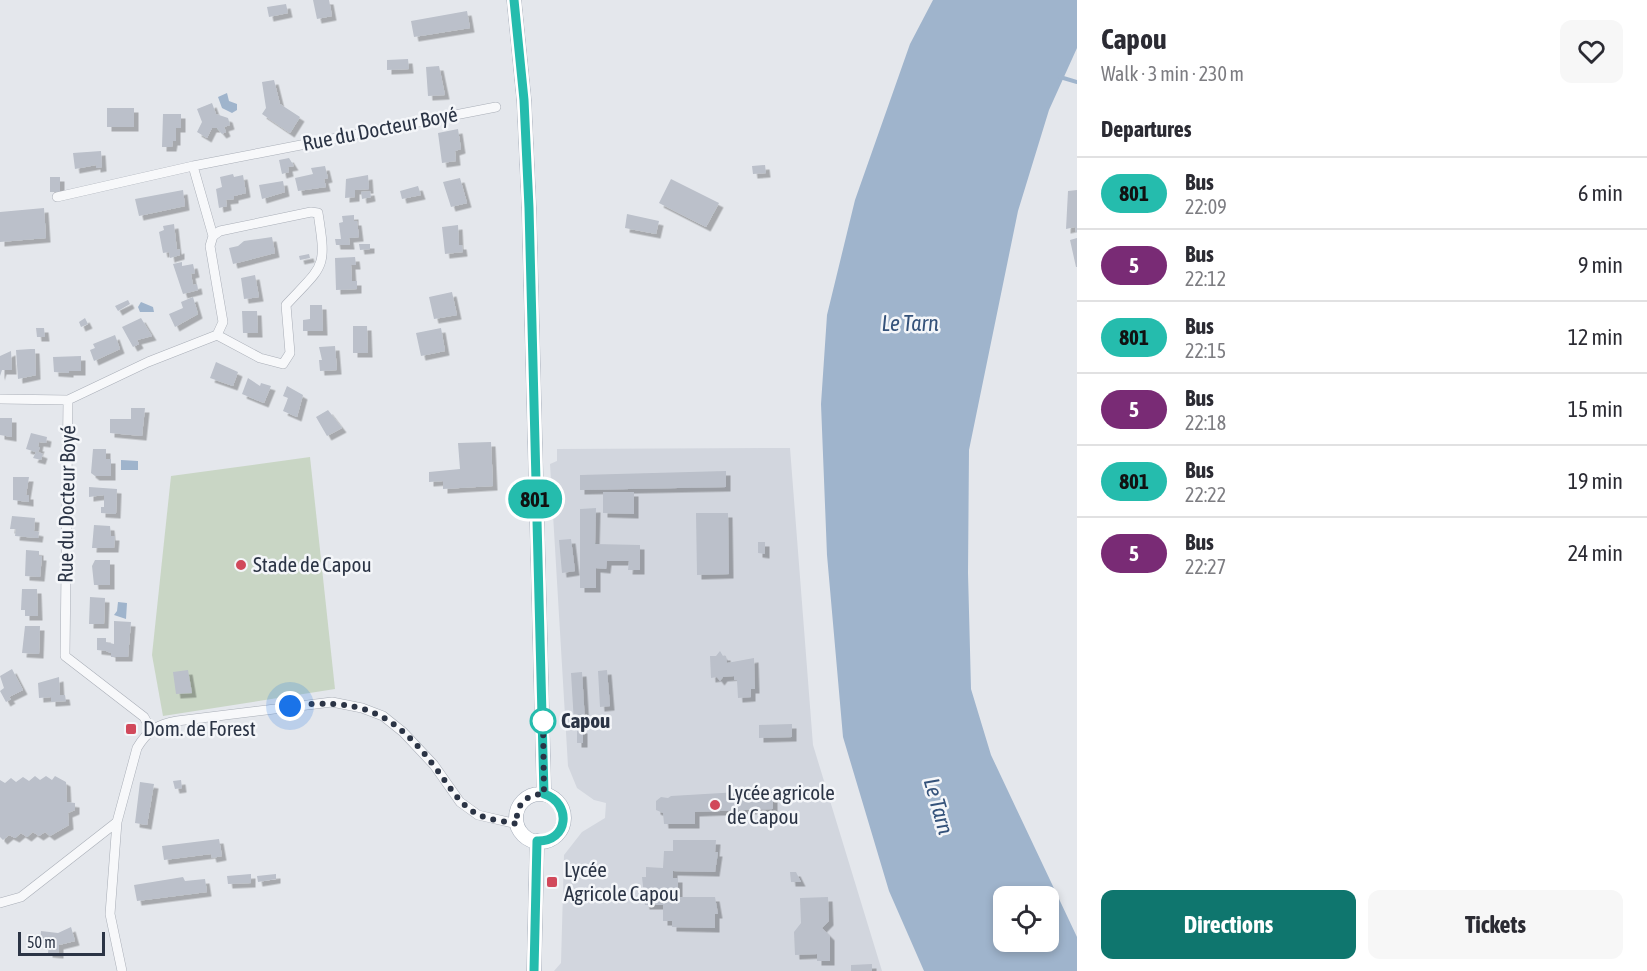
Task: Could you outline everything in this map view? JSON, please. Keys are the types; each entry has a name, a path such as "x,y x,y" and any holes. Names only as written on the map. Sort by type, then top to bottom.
{"main road":[{"path":"514,0 524,100 529,200 544,794"},
{"path":"544,794 558,801 564,815 564,823 555,836 537,841 526,837 517,824 518,808 528,797 544,794"},
{"path":"534,971 537,841"}],"street":[{"name":"Rue du Docteur Boyé","path":"57,197 193,166 496,107"},
{"path":"193,166 213,236 210,246 223,322 217,335 260,358 283,364 290,353 286,305 320,268 325,254 318,213 311,212 220,231 213,236"},
{"name":"Rue du Docteur Boyé","path":"151,730 144,717 65,656 68,400 148,362 217,335"},
{"path":"0,399 68,400"},
{"path":"122,971 110,914 117,822 137,748 151,730 177,721 312,704 345,703 383,717 403,732 434,765 460,802 478,815 517,824"},
{"path":"0,903 21,897 117,822"}],"shaded area":[{"path":"790,448 813,745 882,971 554,971 561,963 564,855 582,832 605,818 606,803 594,800 577,788 568,766 550,464 557,461 557,449"}],"green space":[{"name":"Stade de Capou","path":"310,457 335,689 163,716 152,655 171,476"}],"water":[{"name":"Le Tarn","path":"933,0 1077,0 1077,48 1049,110 1018,211 969,450 968,573 971,689 991,755 1053,886 993,886 993,952 1059,952 1059,899 1077,937 1077,971 924,971 889,891 843,737 827,555 821,404 827,315 855,200 910,44"},
{"path":"227,93 229,101 237,104 237,110 232,113 222,108 218,97"},
{"path":"141,302 153,307 154,312 140,312 138,307"},
{"path":"121,460 138,461 138,470 121,470"},
{"path":"118,602 127,603 126,619 114,615"}],"building":[{"path":"313,0 329,0 332,16 317,19"},
{"path":"286,4 288,13 269,17 267,7"},
{"path":"467,11 470,28 414,37 411,21"},
{"path":"408,59 409,69 387,70 387,60"},
{"path":"439,66 445,95 428,96 426,67"},
{"path":"274,80 280,104 300,117 290,133 262,114 266,108 262,82"},
{"path":"212,103 216,114 228,118 230,125 224,127 226,132 222,134 217,128 212,128 207,138 197,132 202,122 197,109"},
{"path":"107,108 134,108 134,127 107,127"},
{"path":"163,114 181,114 181,128 176,128 176,141 173,141 172,147 162,147"},
{"path":"458,129 461,149 455,151 456,161 442,163 438,133"},
{"path":"101,151 102,167 96,168 96,165 75,169 73,153"},
{"path":"289,158 294,166 288,167 289,172 282,174 279,160"},
{"path":"765,165 766,173 753,174 752,166"},
{"path":"325,166 328,178 324,179 326,187 298,191 295,178 313,174 311,168"},
{"path":"233,174 234,177 243,175 246,193 226,200 227,206 219,208 216,189 222,187 220,177"},
{"path":"368,175 369,189 355,190 355,197 345,198 346,179"},
{"path":"50,177 60,177 60,192 50,192"},
{"path":"460,178 467,203 451,207 443,182"},
{"path":"671,179 719,203 706,227 659,203"},
{"path":"283,181 285,192 262,199 259,185"},
{"path":"418,186 421,195 402,199 400,191"},
{"path":"183,190 185,206 139,216 135,199"},
{"path":"1077,190 1076,232 1075,227 1066,229 1068,191"},
{"path":"370,191 371,197 362,199 361,192"},
{"path":"44,208 46,238 0,242 0,212"},
{"path":"627,214 659,221 656,234 625,228"},
{"path":"354,215 359,237 349,238 350,245 336,245 335,239 341,239 339,223 343,222 342,216"},
{"path":"174,224 177,250 180,249 180,255 170,258 169,252 163,253 159,232 164,230 163,226"},
{"path":"458,225 459,245 462,245 463,252 445,254 442,227"},
{"path":"272,237 275,253 233,264 229,248 238,246 244,241"},
{"path":"1077,238 1077,267 1076,267 1070,240"},
{"path":"359,244 370,244 370,249 360,250"},
{"path":"309,254 310,258 300,260 299,256"},
{"path":"355,257 356,265 351,265 352,281 357,281 357,289 336,290 335,258"},
{"path":"182,262 182,266 193,264 195,273 191,274 193,285 197,284 198,290 183,294 173,264"},
{"path":"255,275 259,297 244,299 241,278"},
{"path":"452,292 457,315 434,319 429,297"},
{"path":"193,297 198,314 175,327 169,314 183,308 181,302"},
{"path":"128,300 130,304 118,311 115,306"},
{"path":"310,305 322,305 323,331 303,331 303,320 310,319"},
{"path":"242,311 257,311 258,333 243,333"},
{"path":"85,318 88,324 81,327 79,322"},
{"path":"141,318 152,336 137,340 139,344 133,347 122,327"},
{"path":"353,326 367,326 368,353 353,353"},
{"path":"36,328 44,328 45,337 37,337"},
{"path":"441,328 445,351 421,356 416,333"},
{"path":"115,335 120,349 94,361 90,350 95,348 93,344"},
{"path":"335,346 337,370 320,371 319,360 322,360 319,347"},
{"path":"35,349 36,375 18,379 16,350"},
{"path":"11,351 12,370 2,370 0,376 0,356"},
{"path":"81,356 81,371 54,372 53,357"},
{"path":"216,362 238,372 233,386 210,378"},
{"path":"248,378 260,386 261,383 271,386 264,403 242,394"},
{"path":"287,386 303,395 297,417 283,411 288,398 283,396"},
{"path":"131,408 145,408 142,436 110,433 110,419 131,419"},
{"path":"328,410 342,428 327,436 316,417"},
{"path":"0,418 12,418 12,437 0,435"},
{"path":"31,433 47,437 46,443 39,442 38,452 43,454 41,460 33,458 36,452 26,449"},
{"path":"491,442 493,486 443,489 443,481 429,482 429,472 460,469 458,443"},
{"path":"93,449 106,449 106,459 111,459 111,476 95,476 91,473"},
{"path":"726,471 726,487 580,490 580,475"},
{"path":"13,477 29,477 26,495 29,495 29,502 13,500"},
{"path":"89,487 117,489 116,514 101,513 101,507 104,507 104,495 89,497"},
{"path":"603,492 634,492 634,514 603,513"},
{"path":"596,508 595,544 640,545 640,570 628,570 629,561 607,561 606,569 596,568 596,588 580,588 580,509"},
{"path":"696,513 728,513 729,574 697,575"},
{"path":"12,516 35,518 34,531 39,532 38,538 15,536 16,529 10,529"},
{"path":"94,525 110,526 111,536 115,536 114,548 92,548"},
{"path":"571,539 575,571 562,573 559,540"},
{"path":"758,542 765,542 765,554 758,553"},
{"path":"26,550 39,551 39,556 42,556 40,577 25,576"},
{"path":"95,560 110,560 110,585 94,585 92,566"},
{"path":"22,589 37,589 38,616 25,616 25,610 21,610"},
{"path":"90,597 105,598 104,624 89,624"},
{"path":"114,621 131,622 128,657 111,657 111,653 97,650 97,638 106,638 106,642 114,644"},
{"path":"25,626 40,626 39,654 22,653"},
{"path":"720,651 723,656 726,656 727,663 754,658 755,689 751,689 751,697 738,698 737,680 734,680 734,676 723,677 720,681 717,677 711,678 710,656 716,656"},
{"path":"12,669 23,690 9,697 11,699 6,702 0,691 4,688 0,676"},
{"path":"188,670 192,693 176,694 173,672"},
{"path":"607,670 610,706 600,707 598,671"},
{"path":"582,672 585,722 574,723 571,673"},
{"path":"59,677 60,695 65,695 66,701 51,702 51,697 39,698 38,683"},
{"path":"792,724 792,737 759,738 759,725"},
{"path":"577,729 583,729 583,743 577,743"},
{"path":"35,776 40,780 46,776 52,780 55,776 66,782 67,802 75,803 75,810 68,813 69,825 50,836 45,832 39,836 33,832 27,837 21,833 15,838 9,835 3,840 0,837 0,780 5,783 11,778 16,782 23,777 29,781"},
{"path":"181,780 182,788 175,789 173,781"},
{"path":"140,782 154,784 147,825 135,823"},
{"name":"Lycée agricole de Capou","path":"773,790 773,809 695,812 695,824 664,824 663,813 656,810 656,801 661,797"},
{"path":"219,839 222,856 212,858 211,854 164,860 162,846"},
{"path":"673,840 716,840 715,852 718,852 715,872 673,871 673,878 678,878 678,893 673,893 672,897 715,897 718,914 715,914 715,928 672,927 672,921 663,921 663,905 645,905 642,877 646,877 646,867 663,868 664,851 673,851"},
{"path":"790,872 796,872 801,882 791,882"},
{"path":"251,874 251,883 228,884 227,876"},
{"path":"276,874 276,879 258,882 257,876"},
{"path":"183,877 185,881 205,879 207,892 137,901 134,885"},
{"path":"828,897 829,921 822,928 830,936 830,961 817,961 817,954 795,955 794,932 801,923 800,898"},
{"path":"71,927 75,941 59,945 59,954 48,953 49,945 40,945 41,931 58,933"},
{"path":"872,964 872,971 851,971 851,965"}],"waterway":[{"path":"1060,77 1077,82"}],"bus line":[{"name":"801","path":"514,0 524,100 529,208 544,794 558,801 564,815 564,823 555,836 549,840 537,841 534,971"}],"place":[{"name":"Stade de Capou","path":"241,565"},
{"name":"Capou","path":"543,721"},
{"name":"Dom. de Forest","path":"131,729"},
{"name":"Lycée agricole de Capou","path":"715,805"},
{"name":"Lycée Agricole Capou","path":"552,882"}],"route":[{"path":"290,706 345,703 383,717 403,732 434,765 460,802 478,815 517,824 516,816 522,802 536,794 544,794 543,721"}]}
